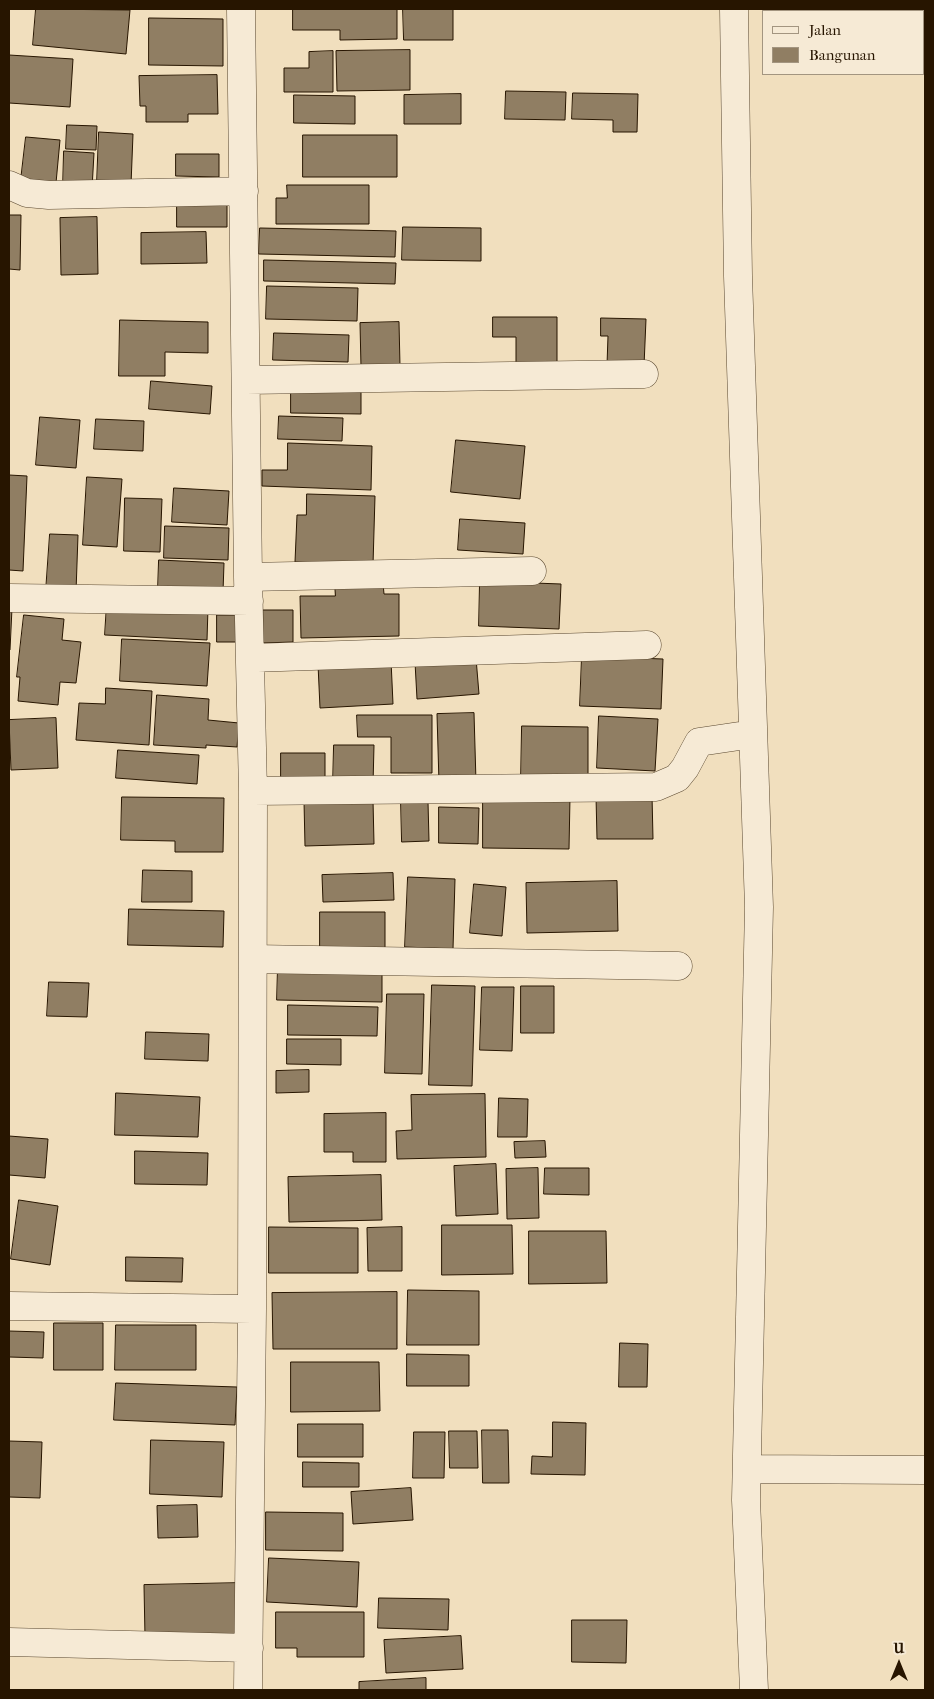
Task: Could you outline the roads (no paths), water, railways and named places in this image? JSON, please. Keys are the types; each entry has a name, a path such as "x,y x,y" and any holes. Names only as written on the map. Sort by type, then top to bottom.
{"street":[{"path":"241,9 248,589 253,791 252,1309 248,1690"},
{"path":"734,9 738,286 759,907 746,1500 754,1690"},
{"path":"9,186 26,193 49,195 244,191"},
{"path":"246,380 644,374"},
{"path":"9,598 248,589 532,571"},
{"path":"250,658 647,645"},
{"path":"253,791 656,787 677,778 685,768 699,742 753,734"},
{"path":"253,959 678,966"},
{"path":"9,1306 252,1309"},
{"path":"747,1469 925,1470"},
{"path":"9,1642 248,1648"}]}
